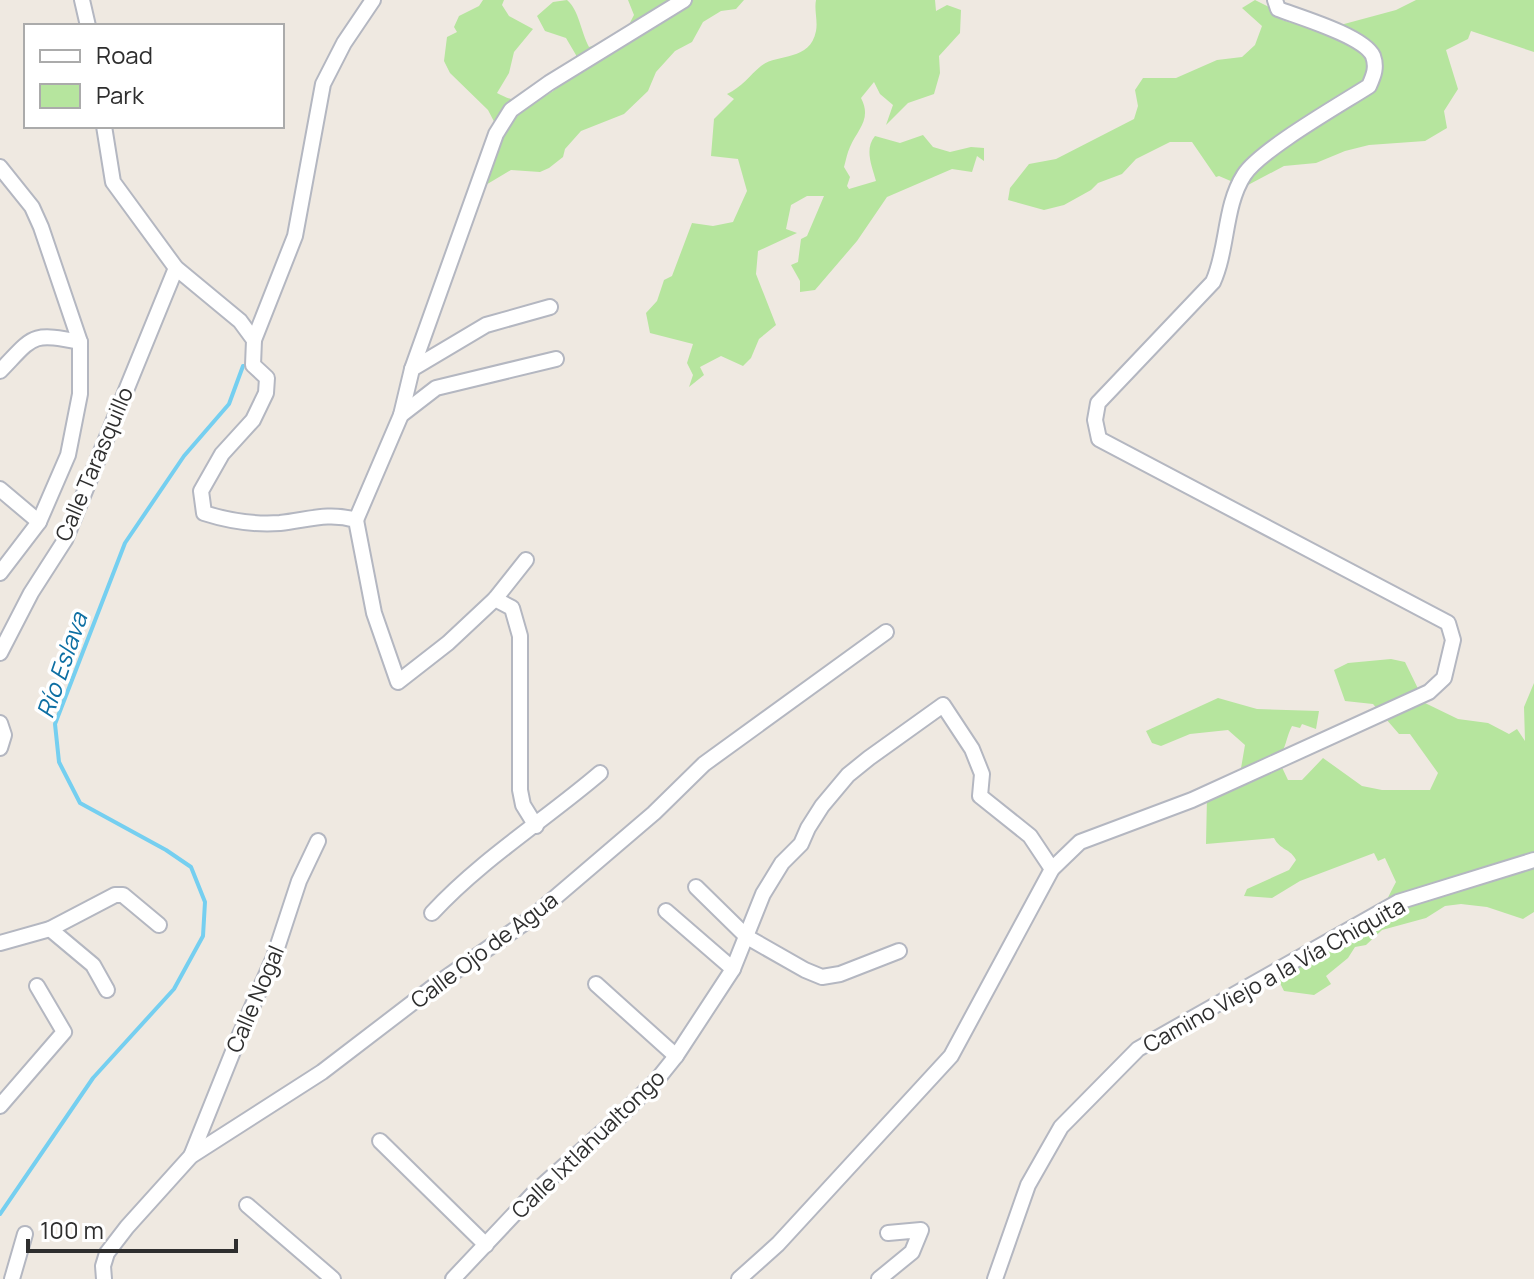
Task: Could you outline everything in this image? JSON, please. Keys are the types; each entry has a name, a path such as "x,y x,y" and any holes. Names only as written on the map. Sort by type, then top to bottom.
{"street":[{"path":"82,0 88,24"},
{"path":"356,520 338,515 278,523 231,522 204,513 201,491 222,454 253,420 266,393 267,378 253,365 254,340 295,236 323,84 344,43 373,0"},
{"path":"526,560 495,599 448,643 398,682 374,613 356,520 401,415 412,369 496,134 511,110 684,0"},
{"path":"739,1279 778,1244 951,1056 1052,869 1080,842 1192,800 1429,692 1444,678 1453,640 1448,623 1099,439 1095,420 1098,403 1213,282 1223,262 1233,205 1244,175 1263,155 1369,86 1376,71 1372,53 1359,41 1278,9 1275,0"},
{"path":"104,128 113,182 176,268 240,321 254,340"},
{"path":"0,167 32,207 80,342 80,394 68,455 39,522 0,573"},
{"name":"Calle Tarasquillo","path":"1,645 65,540 176,268"},
{"path":"412,369 486,325 550,307"},
{"path":"0,371 28,342 40,336 80,342"},
{"path":"401,415 436,388 556,359"},
{"path":"0,489 39,522"},
{"path":"495,599 512,608 520,636 520,790 523,805 536,826"},
{"name":"Calle Ojo de Agua","path":"104,1279 103,1266 107,1253 191,1156 322,1072 437,984 530,919 654,813 704,764 886,632"},
{"name":"Calle Ixtlahualtongo","path":"453,1279 535,1192 637,1100 676,1056 733,969 763,894 782,863 801,844 808,828 848,775 943,705 982,774 980,796 1030,836 1052,869"},
{"path":"0,723 4,735 0,748"},
{"path":"432,913 461,884 600,773"},
{"name":"Calle Nogal","path":"191,1156 274,957 299,881 318,841"},
{"name":"Camino Viejo a la Vía Chiquita","path":"995,1279 1028,1185 1061,1127 1138,1049 1398,902 1534,860"},
{"path":"696,887 747,937 822,977 840,974 899,951"},
{"path":"0,943 50,929 115,895 123,895 159,925"},
{"path":"666,911 733,969"},
{"path":"50,929 93,965 107,990"},
{"path":"596,984 676,1056"},
{"path":"0,1106 64,1032 37,986"},
{"path":"380,1141 486,1245"},
{"path":"247,1205 333,1279"},
{"path":"879,1279 912,1252 921,1230 888,1233"},
{"path":"12,1279 25,1234"}],"green space":[{"path":"483,0 504,0 502,5 509,16 533,29 514,52 509,73 497,93 510,99 531,101 549,94 577,71 576,55 566,38 545,31 537,16 553,2 567,0 571,4 589,47 623,36 634,15 628,0 744,0 736,9 721,11 703,22 692,42 675,51 656,72 648,91 624,114 581,131 565,149 563,157 549,168 540,172 511,170 484,186 500,133 488,110 450,73 444,61 447,37 457,32 454,27 459,16 479,6"},
{"path":"816,0 935,0 936,11 947,5 961,10 960,33 939,56 940,73 934,94 908,103 886,125 893,105 880,94 874,82 861,98 865,112 863,124 849,149 844,167 850,177 849,189 876,181 869,152 875,136 900,143 923,135 933,147 950,152 971,147 984,148 984,161 977,156 972,172 952,169 887,197 857,241 815,290 800,292 800,281 791,265 798,262 801,239 807,236 824,196 807,196 791,205 786,229 797,233 758,251 756,274 776,325 759,339 751,358 743,366 721,356 700,367 704,375 689,387 693,375 687,363 693,344 650,333 646,313 657,301 664,280 672,276 692,223 713,226 733,222 747,191 738,159 711,156 714,119 734,99 727,94 761,66 807,48 816,31"},
{"path":"1255,0 1269,7 1282,20 1313,29 1333,27 1396,10 1416,0 1534,0 1534,52 1471,31 1468,39 1446,50 1458,89 1444,111 1447,128 1425,141 1369,145 1316,163 1284,166 1248,185 1216,177 1192,142 1170,142 1136,159 1122,174 1098,183 1064,205 1044,210 1008,200 1010,188 1029,164 1056,159 1134,119 1138,106 1135,90 1143,78 1176,78 1217,60 1242,57 1255,45 1262,26 1242,8"},
{"path":"1391,659 1405,662 1425,703 1458,719 1488,723 1509,734 1517,729 1525,741 1524,707 1534,683 1534,912 1523,919 1487,907 1445,906 1426,918 1382,930 1366,945 1355,947 1348,958 1326,976 1331,984 1314,995 1284,991 1279,981 1282,971 1296,966 1317,950 1360,935 1373,923 1396,882 1385,858 1378,861 1374,853 1300,881 1272,898 1244,896 1247,889 1289,870 1296,860 1274,838 1206,844 1207,796 1240,774 1245,745 1228,730 1190,734 1161,746 1152,743 1146,731 1218,698 1257,709 1319,711 1316,729 1302,724 1300,728 1292,726 1290,730 1278,759 1288,780 1302,780 1323,758 1362,786 1382,790 1430,790 1438,773 1410,734 1399,734 1373,704 1345,701 1334,670 1348,663"}],"waterway":[{"name":"Río Eslava","path":"0,1214 93,1078 174,989 203,936 205,902 191,867 80,803 59,762 55,724 125,543 184,456 229,404 243,366"}]}
